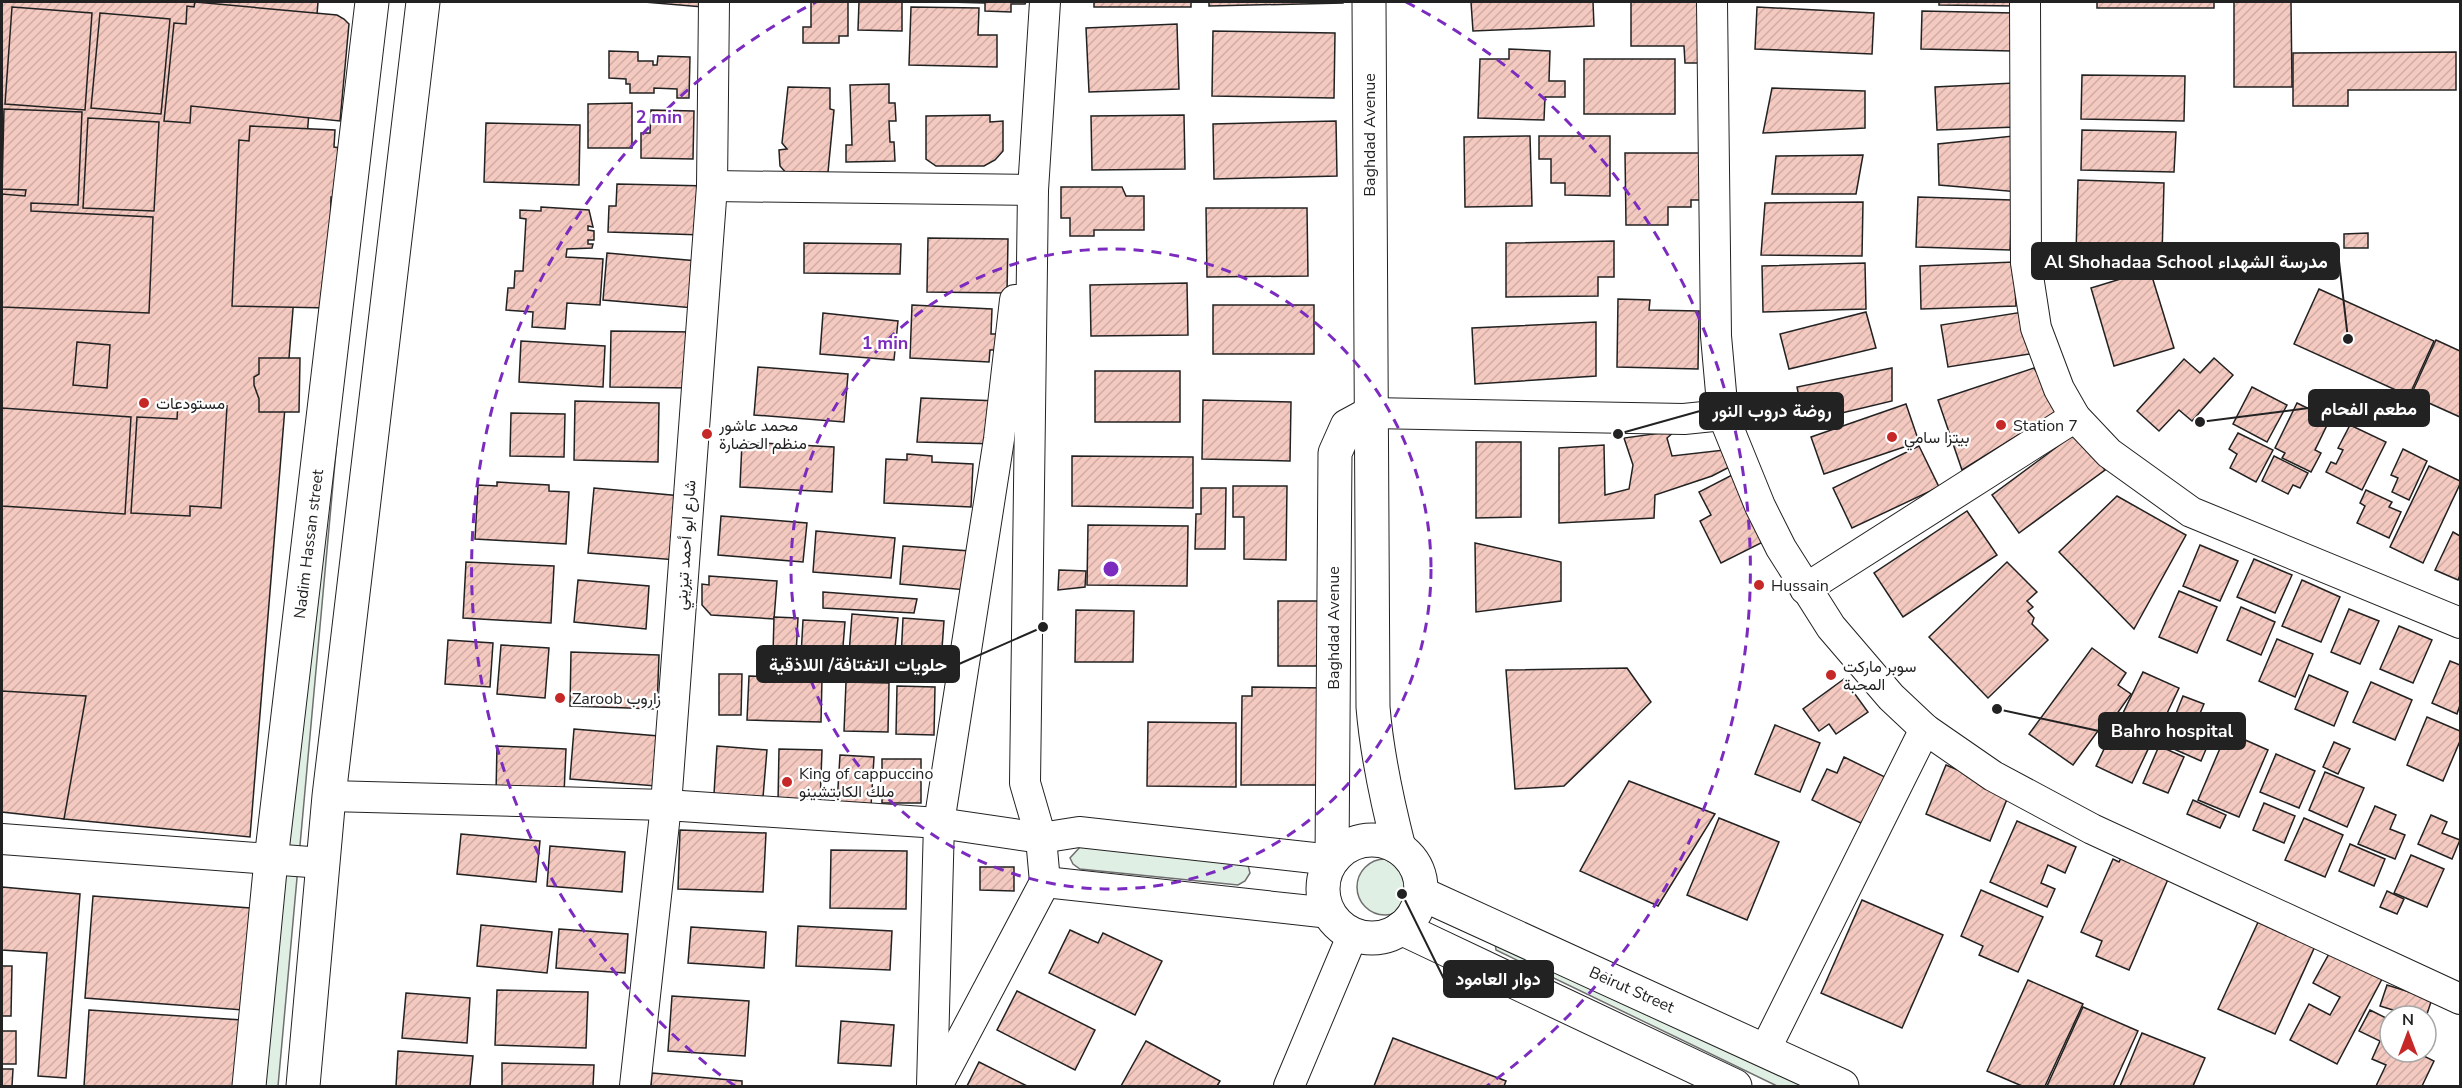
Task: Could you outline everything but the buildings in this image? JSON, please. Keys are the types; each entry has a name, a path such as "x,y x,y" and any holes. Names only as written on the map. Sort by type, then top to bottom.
{"main road":[{"name":"Nadim Hassan street","path":"249,1086 271,860 372,2"},
{"path":"303,1086 329,796 423,2"},
{"name":"Baghdad Avenue","path":"1369,2 1375,729 1383,790 1400,848"},
{"name":"Baghdad Avenue","path":"1332,860 1335,453 1347,426 1371,413"},
{"path":"1356,842 1386,842 1400,848 1416,868 1420,893 1411,918 1401,928 1378,937 1341,924 1324,901 1323,886 1332,860 1356,842"},
{"name":"Beirut Street","path":"1420,893 1842,1086"},
{"path":"1401,928 1735,1086"}],"street":[{"name":"شارع ابو أحمد تيزيني","path":"635,1086 666,805 712,186 714,2"},
{"path":"937,1086 1045,882 1041,838 1025,783 1033,190 1045,2"},
{"path":"1712,2 1716,336 1724,415 1760,506 1805,589 1860,663 1924,729 1993,776 2092,829 2460,999"},
{"path":"2025,2 2026,263 2029,295 2046,359 2075,417 2109,453 2191,512 2460,623"},
{"path":"712,186 1033,190"},
{"path":"932,1086 939,823 999,439 1013,315 1033,190"},
{"path":"1371,413 1684,419 1724,415"},
{"path":"1805,589 2075,417"},
{"path":"1766,1050 1924,729"},
{"path":"329,796 666,805 939,823 1041,838 1079,832 1332,860"},
{"path":"2,839 323,863"},
{"path":"1045,882 1341,924 1289,1086"}],"green space":[{"path":"362,2 347,331 278,1086 263,1086"},
{"path":"1081,846 1248,865 1250,873 1245,881 1238,885 1080,869 1073,864 1070,858"},
{"path":"1385,859 1396,861 1405,867 1411,876 1413,887 1411,898 1405,907 1396,913 1385,915 1374,913 1365,907 1359,898 1357,887 1359,876 1365,867 1374,861"},
{"path":"1495,942 1815,1086 1777,1086 1496,950"}],"place":[{"name":"Al Shohadaa School مدرسة الشهداء","path":"2348,339"},
{"name":"مستودعات","path":"144,403"},
{"name":"مطعم الفحام","path":"2200,422"},
{"name":"Station 7","path":"2001,425"},
{"name":"محمد عاشور منظم الحضارة","path":"707,434"},
{"name":"روضة دروب النور","path":"1618,434"},
{"name":"بيتزا سامي","path":"1892,437"},
{"name":"Hussain","path":"1759,585"},
{"name":"حلويات التفتافة/ اللاذقية","path":"1043,627"},
{"name":"سوبر ماركت المحبة","path":"1831,675"},
{"name":"Zaroob زاروب","path":"560,698"},
{"name":"Bahro hospital","path":"1997,709"},
{"name":"King of cappuccino ملك الكابتشينو","path":"787,782"},
{"name":"دوار العامود","path":"1402,894"}]}
